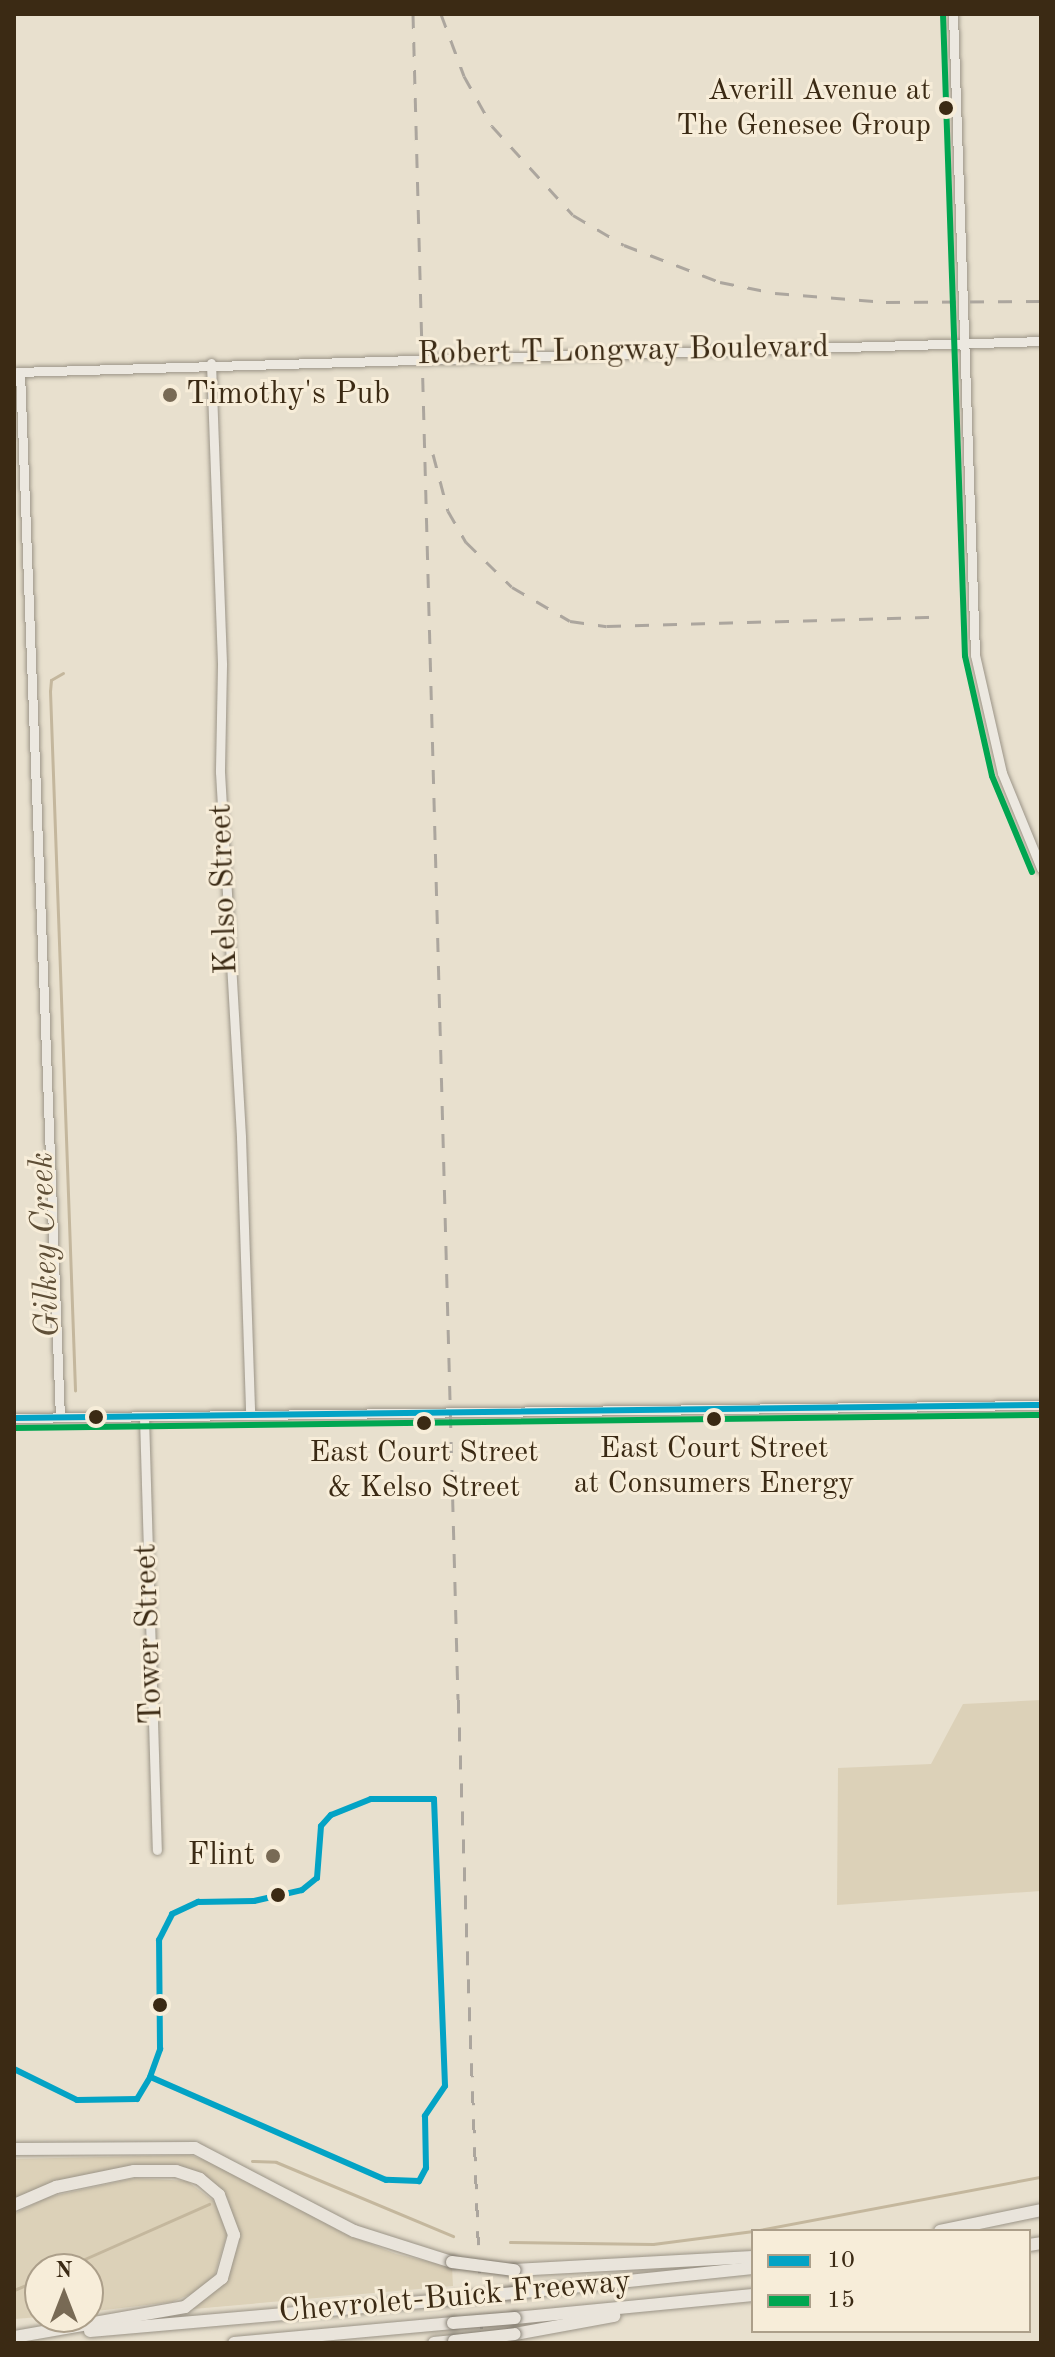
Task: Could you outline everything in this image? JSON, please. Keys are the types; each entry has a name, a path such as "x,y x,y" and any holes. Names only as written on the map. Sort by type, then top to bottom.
{"highway":[{"path":"14,2149 195,2148 354,2231 452,2262 514,2270 751,2257"},
{"path":"14,2205 43,2191 87,2181 149,2169 176,2171 200,2179 219,2195 234,2235 222,2278 185,2307 14,2337"},
{"path":"950,2229 1041,2210"},
{"name":"Chevrolet-Buick Freeway","path":"14,2337 453,2299 751,2268"},
{"name":"Chevrolet-Buick Freeway","path":"234,2343 751,2295"},
{"path":"434,2343 515,2334 674,2304"}],"street":[{"path":"953,14 961,345 975,655 1002,773 1041,868"},
{"name":"Robert T Longway Boulevard","path":"17,372 211,363 1041,341"},
{"name":"Kelso Street","path":"211,363 222,665 220,772 241,1137 250,1415"},
{"path":"17,372 60,1417"},
{"path":"14,1418 1041,1405"},
{"name":"Tower Street","path":"144,1417 157,1850"}],"shaded area":[{"path":"1041,1700 1041,1891 837,1905 838,1768 931,1764 963,1704"},
{"path":"190,2155 229,2169 343,2233 396,2254 452,2267 453,2286 193,2309 224,2283 239,2243 228,2199 205,2176 184,2167 146,2165 45,2185 14,2199 14,2159"},
{"path":"135,2178 187,2181 215,2202 227,2234 214,2277 196,2292 172,2302 104,2310 104,2253 24,2253 24,2318 14,2319 14,2214 48,2197"}],"waterway":[{"name":"Gilkey Creek","path":"63,673 51,680 50,691 75,1391"},
{"path":"252,2161 276,2162 453,2236"},
{"path":"765,2229 1041,2177"},
{"path":"98,2253 209,2204"},
{"path":"510,2242 653,2244 751,2231"},
{"path":"14,2290 24,2286"}],"railway":[{"path":"413,14 458,1699 482,2343"},
{"path":"441,14 464,76 492,126 573,215 624,245 720,282 775,293 886,302 1041,301"},
{"path":"433,454 448,511 466,542 512,587 570,621 607,626 935,617"}],"transit line":[{"name":"15","path":"943,14 965,656 992,776 1032,872"},
{"name":"10","path":"14,1418 1041,1405"},
{"name":"15","path":"14,1428 1041,1415"},
{"name":"10","path":"371,1799 434,1799 445,2086 425,2116 426,2168 419,2181 386,2180 150,2077 160,2049 159,1940 172,1914 198,1902 254,1901 302,1890 317,1878 321,1826 331,1815 371,1799"},
{"name":"10","path":"14,2069 77,2100 137,2099 150,2077"}],"place":[{"name":"Averill Avenue at The Genesee Group","path":"946,108"},
{"name":"Timothy's Pub","path":"170,395"},
{"name":"East Court Street at Consumers Energy","path":"714,1419"},
{"name":"East Court Street & Kelso Street","path":"424,1423"},
{"name":"Flint","path":"273,1856"}]}
